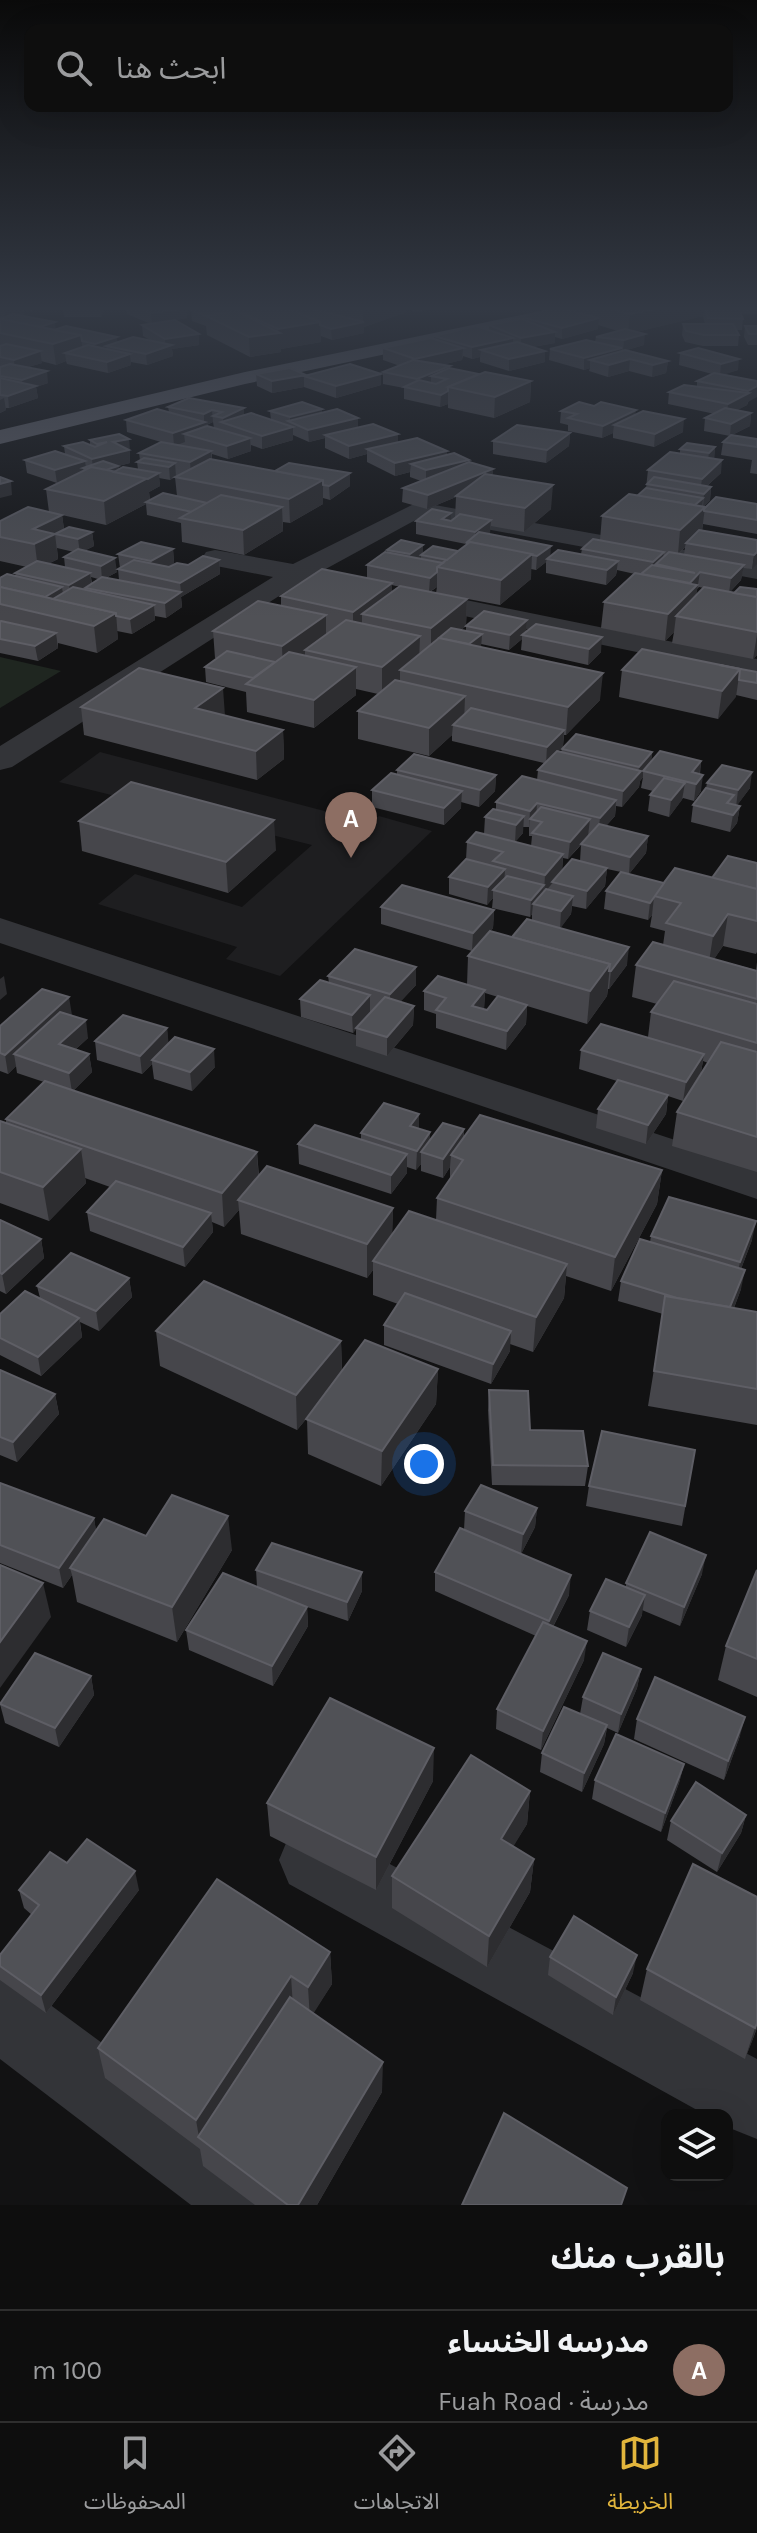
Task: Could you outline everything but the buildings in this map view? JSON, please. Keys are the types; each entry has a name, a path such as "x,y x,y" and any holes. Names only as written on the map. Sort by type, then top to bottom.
{"highway":[{"path":"0,423 51,412"},
{"path":"0,437 104,412"}],"street":[{"path":"0,760 297,573 418,509 757,571"},
{"path":"215,558 343,582"},
{"path":"373,589 757,668"},
{"path":"0,930 757,1183"},
{"path":"313,1860 757,2101"},
{"path":"0,2013 256,2205"}],"shaded area":[{"path":"0,657 61,671 0,708"},
{"path":"100,752 370,823 379,816 432,831 280,976 226,959 237,947 98,904 135,874 242,907 312,845 59,782"}],"place":[{"name":"مدرسه الخنساء","path":"351,858"}]}
